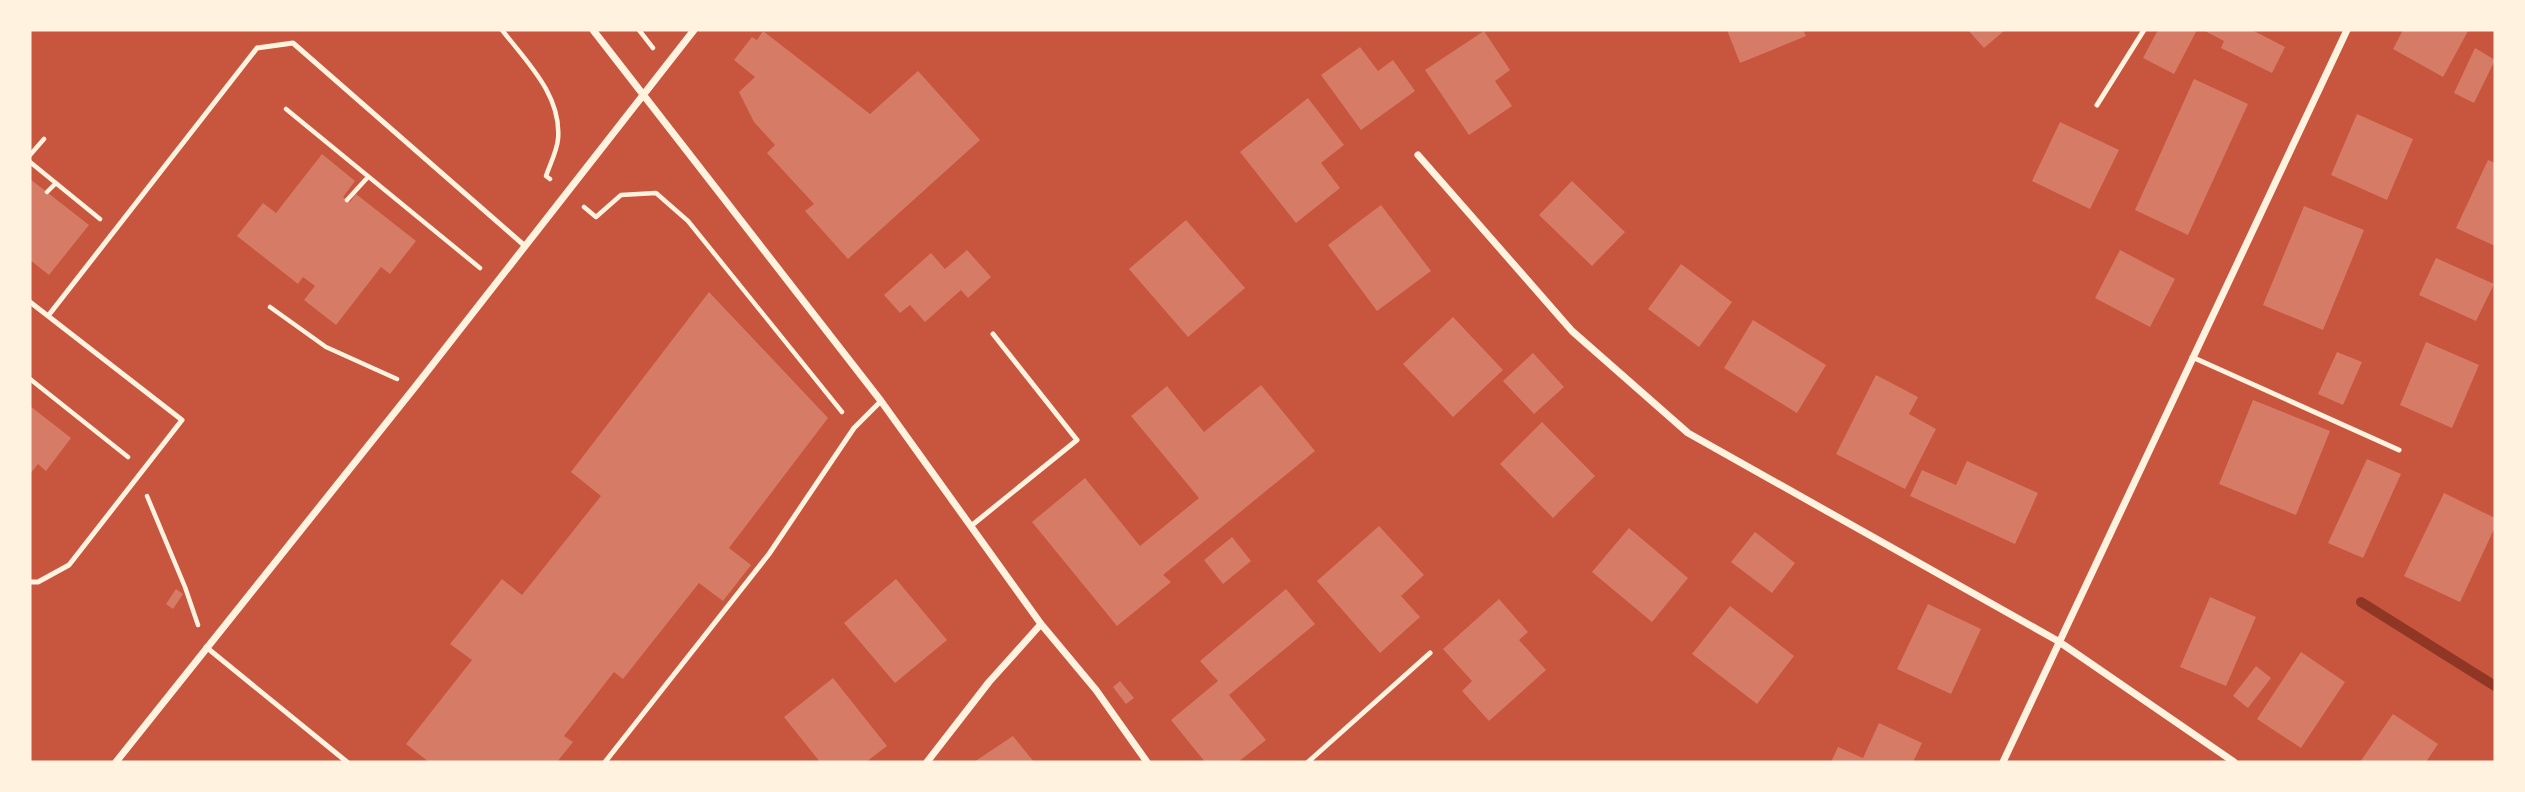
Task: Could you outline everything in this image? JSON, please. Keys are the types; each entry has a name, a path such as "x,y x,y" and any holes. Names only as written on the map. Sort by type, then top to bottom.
{"street":[{"path":"593,30 716,185 881,401 1041,624 1096,690 1147,762"},
{"path":"116,762 415,387 694,30"},
{"path":"2003,762 2347,30"},
{"path":"1418,155 1572,331 1688,433 2058,641 2234,762"},
{"path":"927,762 989,682 1041,624"}],"lane":[{"path":"2097,105 2144,30"},
{"path":"48,316 257,48 293,43 525,246"},
{"path":"30,302 182,420 69,565 38,582 30,582"},
{"path":"971,526 1077,440 993,334"},
{"path":"2192,357 2399,450"},
{"path":"605,762 769,554 854,428 881,401"},
{"path":"206,647 346,762"},
{"path":"1308,762 1430,653"}],"path":[{"path":"502,30 545,86 558,117 558,142 546,176"},
{"path":"286,109 496,282"},
{"path":"30,155 44,139"},
{"path":"30,162 114,231"},
{"path":"347,200 368,177"},
{"path":"47,192 56,183"},
{"path":"596,217 621,195 656,193 688,220 854,428"},
{"path":"270,307 326,347 415,387"},
{"path":"30,379 144,469"},
{"path":"138,476 185,587 206,647"}],"building":[{"path":"1727,30 1803,30 1806,36 1740,63"},
{"path":"1968,30 2005,30 1984,48"},
{"path":"2158,30 2197,30 2174,74 2143,58"},
{"path":"2203,30 2252,30 2285,47 2272,73 2221,48 2224,41"},
{"path":"2403,30 2468,31 2443,77 2393,49"},
{"path":"763,31 870,114 918,71 980,140 848,259 805,211 814,204 767,153 775,145 754,122 739,92 755,77 734,60 752,37 757,40"},
{"path":"1484,31 1510,70 1495,81 1512,106 1469,135 1425,70"},
{"path":"1360,47 1378,71 1393,60 1415,91 1361,130 1321,75"},
{"path":"2475,48 2495,60 2474,103 2454,93"},
{"path":"2194,79 2248,104 2188,235 2135,210"},
{"path":"1308,98 1344,145 1321,163 1340,188 1296,223 1240,152"},
{"path":"2357,114 2413,139 2387,200 2331,175"},
{"path":"2060,122 2119,150 2090,209 2032,181"},
{"path":"322,154 355,181 343,197 350,202 356,194 416,241 390,274 381,267 336,325 304,300 315,286 303,277 298,284 237,236 263,203 276,213"},
{"path":"2488,160 2495,163 2495,246 2456,228"},
{"path":"30,179 89,225 49,275 30,260"},
{"path":"1572,181 1625,232 1592,266 1539,215"},
{"path":"1381,205 1431,271 1377,311 1328,245"},
{"path":"2304,206 2364,230 2323,330 2263,305"},
{"path":"1186,220 1245,288 1188,337 1129,269"},
{"path":"967,250 991,277 968,298 961,290 925,322 910,305 900,313 884,295 931,253 945,269"},
{"path":"2120,250 2175,279 2150,327 2095,298"},
{"path":"2436,258 2494,284 2476,321 2419,295"},
{"path":"1681,264 1732,302 1699,347 1648,309"},
{"path":"709,292 828,418 729,548 751,565 723,601 699,583 623,679 614,672 564,736 573,742 557,762 429,762 406,744 472,660 450,644 502,579 522,595 601,496 571,472"},
{"path":"1453,317 1503,370 1453,417 1403,364"},
{"path":"1753,320 1826,365 1797,413 1724,368"},
{"path":"2426,342 2479,365 2452,428 2400,405"},
{"path":"2337,352 2362,362 2343,405 2318,394"},
{"path":"1533,353 1564,387 1534,414 1503,381"},
{"path":"1876,375 1918,397 1909,414 1936,429 1905,489 1836,454"},
{"path":"1261,385 1315,451 1163,575 1171,582 1117,626 1032,522 1085,478 1140,546 1199,498 1131,416 1167,386 1204,432"},
{"path":"2253,400 2330,431 2296,515 2219,484"},
{"path":"30,406 71,438 46,471 38,464 30,474"},
{"path":"1542,422 1595,476 1553,518 1500,464"},
{"path":"2367,459 2401,474 2363,558 2328,543"},
{"path":"1967,461 2038,493 2015,544 1910,496 1922,470 1956,485"},
{"path":"2444,493 2495,518 2495,527 2460,602 2404,576"},
{"path":"1379,526 1424,575 1401,596 1420,617 1380,653 1317,581"},
{"path":"1629,528 1688,578 1652,622 1592,572"},
{"path":"1755,532 1795,563 1772,593 1731,562"},
{"path":"1232,537 1251,561 1223,584 1204,560"},
{"path":"896,579 947,640 895,683 844,623"},
{"path":"176,589 183,594 173,609 166,604"},
{"path":"1286,589 1315,624 1229,695 1266,740 1238,762 1205,762 1171,720 1218,681 1200,661"},
{"path":"2210,597 2256,617 2226,686 2180,667"},
{"path":"1499,599 1528,632 1519,640 1546,670 1489,721 1462,691 1472,681 1443,649"},
{"path":"1928,604 1981,629 1951,694 1897,669"},
{"path":"1730,606 1794,656 1757,704 1692,654"},
{"path":"2301,652 2345,682 2301,748 2257,719"},
{"path":"2256,666 2271,678 2248,708 2233,696"},
{"path":"833,678 887,746 866,762 820,762 784,717"},
{"path":"1120,681 1134,698 1126,704 1113,687"},
{"path":"2393,714 2438,744 2426,762 2360,762"},
{"path":"1879,723 1922,743 1913,762 1831,762 1838,747 1863,758"},
{"path":"1013,736 1034,762 974,762"}],"waterway":[{"path":"2361,602 2495,686"}]}
